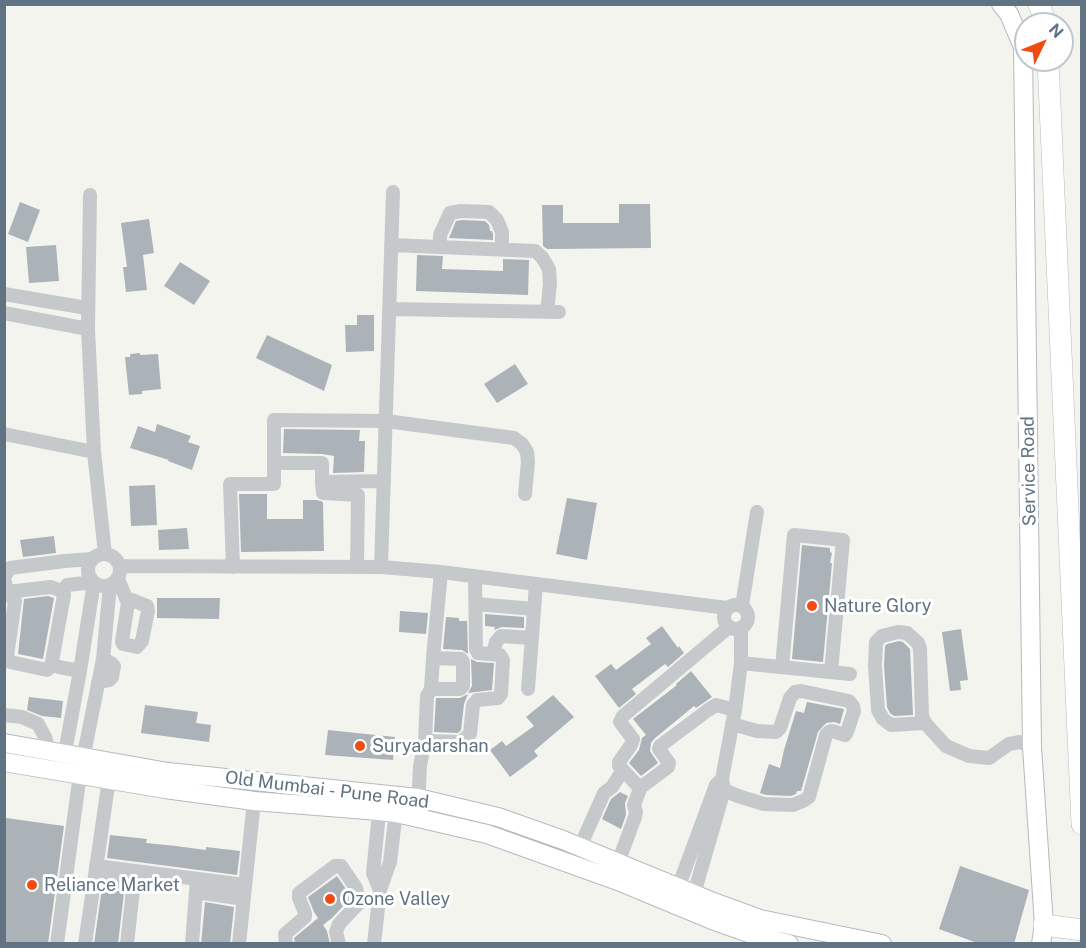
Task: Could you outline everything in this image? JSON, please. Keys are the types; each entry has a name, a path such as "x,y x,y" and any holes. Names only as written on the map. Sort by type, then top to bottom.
{"highway":[{"path":"1049,72 1082,824"},
{"path":"1081,944 1082,918"},
{"path":"1043,934 1081,930"}],"main road":[{"name":"Service Road","path":"1001,4 1009,14 1023,46 1032,747 1043,934"},
{"name":"Old Mumbai - Pune Road","path":"4,743 82,765 109,779 254,801 388,803 418,798 498,817 580,847 678,886 685,903"},
{"name":"Old Mumbai - Pune Road","path":"4,762 58,758"},
{"name":"Old Mumbai - Pune Road","path":"82,765 106,760 168,772 388,803 418,818 486,834 685,903 757,936 789,944"},
{"name":"Old Mumbai - Pune Road","path":"685,903 716,903 760,919 882,944"}],"street":[{"path":"381,567 393,192"},
{"path":"90,195 87,309 98,556"},
{"path":"440,247 440,235 450,213 461,211 489,212 497,220 502,232 502,249"},
{"path":"389,309 553,312 549,268 536,251 391,245"},
{"path":"4,294 87,309"},
{"path":"4,313 88,329"},
{"path":"232,567 230,484 274,484 274,420 386,421 514,438 527,452 525,494"},
{"path":"4,434 94,452"},
{"path":"274,463 322,463 323,493 358,495 357,567"},
{"path":"322,482 384,481"},
{"path":"742,606 757,512"},
{"path":"782,667 794,535 824,538 843,540 831,672"},
{"path":"98,556 89,564 88,572 90,579 103,586 116,577 232,567 381,567 475,576 727,608 735,605 742,606 747,612 747,623 735,627 622,716 620,722 633,738 632,745 619,762 619,766 639,786 644,786 668,767 669,763 659,749 660,746 716,705 757,731 776,732 780,728 790,698 795,692 801,691 849,701 854,711 845,735 832,731 826,735 809,797 803,801 793,805 764,804 738,796 723,784 716,784 678,886"},
{"path":"5,582 51,587 62,591 64,595 51,667 47,670 10,662 7,656 15,601 5,582 10,568 98,556 114,557 119,562 82,765 57,944"},
{"path":"418,818 420,766 425,741 427,696 431,689 441,572"},
{"path":"425,741 461,742 470,734 473,705 477,700 498,698 501,694 503,660 500,655 478,653 476,649 475,576"},
{"path":"116,577 128,603"},
{"path":"67,585 94,582"},
{"path":"58,758 80,675 94,582"},
{"path":"528,689 536,584"},
{"path":"476,604 534,609"},
{"path":"727,608 724,616 726,624 735,627"},
{"path":"685,903 723,784 741,663 735,627"},
{"path":"925,723 891,725 883,719 878,710 876,642 882,636 898,632 907,633 918,643 922,716 925,723 946,746 969,756 989,758 1009,744 1020,742 1032,747"},
{"path":"494,654 496,642 501,636 532,638"},
{"path":"431,689 460,689 463,686 461,659 432,658"},
{"path":"741,663 850,674"},
{"path":"58,670 80,675"},
{"path":"4,715 22,717 38,724 58,758"},
{"path":"85,944 109,779 106,760"},
{"path":"580,847 604,793 612,787 623,770"},
{"path":"618,863 635,817 634,805 641,786"},
{"path":"239,944 254,801"},
{"path":"374,944 380,891 390,862 388,803"},
{"path":"286,944 285,934 305,917 298,898 299,893 335,866 341,866 356,888 358,904 339,924 336,932 339,944"},
{"path":"95,872 244,892"},
{"path":"127,944 135,878"},
{"path":"192,944 197,886"},
{"path":"358,904 378,907"}],"building":[{"path":"20,202 40,210 28,242 8,234"},
{"path":"619,204 650,204 651,248 547,249 543,246 542,205 563,205 563,223 619,223"},
{"path":"149,219 154,253 143,255 147,290 126,292 123,267 127,267 121,223"},
{"path":"456,221 485,221 492,231 493,240 449,238"},
{"path":"56,245 59,281 29,283 26,247"},
{"path":"417,255 443,256 442,269 503,271 503,259 529,260 528,295 416,291"},
{"path":"180,262 210,281 194,305 164,286"},
{"path":"357,315 374,315 374,351 346,352 345,325 357,325"},
{"path":"267,335 332,365 324,391 256,358"},
{"path":"140,353 140,355 158,354 161,389 129,395 125,357"},
{"path":"515,364 528,384 497,403 484,384"},
{"path":"157,424 191,436 188,442 200,446 192,470 130,448 138,426 155,432"},
{"path":"284,429 360,430 359,441 365,441 364,472 333,473 334,456 283,453"},
{"path":"155,485 157,525 131,526 129,486"},
{"path":"239,494 267,494 267,519 303,519 303,500 323,502 324,551 241,552"},
{"path":"567,498 597,503 587,560 556,554"},
{"path":"187,528 189,549 159,550 158,530"},
{"path":"54,536 56,553 23,557 20,540"},
{"name":"Nature Glory","path":"802,545 830,548 832,553 823,662 792,659"},
{"path":"48,596 54,598 43,659 18,654 24,599"},
{"path":"157,598 220,598 219,619 157,618"},
{"path":"400,611 428,613 426,634 399,632"},
{"path":"485,614 524,617 524,628 502,627 494,630 495,627 485,626"},
{"path":"446,617 467,621 468,654 462,650 443,649"},
{"path":"662,626 684,653 668,667 665,664 632,689 636,694 619,708 595,676 611,664 616,670 651,644 646,638"},
{"path":"961,629 968,680 960,681 961,690 950,691 942,632"},
{"path":"899,641 910,649 913,715 894,716 887,707 885,646"},
{"path":"471,659 477,662 494,663 492,690 468,693 472,686"},
{"path":"691,671 712,697 696,708 694,706 654,739 650,751 658,763 641,776 629,763 639,750 642,738 646,735 633,719 677,685"},
{"path":"468,694 464,704 461,730 458,733 434,732 436,698 460,698"},
{"path":"553,695 574,717 534,751 538,756 510,777 490,750 502,741 506,746 534,726 526,717"},
{"path":"29,697 63,701 61,718 42,716 27,710"},
{"path":"807,702 844,709 840,724 826,723 818,732 801,791 791,796 760,793 769,764 780,768 796,711 804,713"},
{"path":"145,705 198,712 196,723 211,725 209,742 141,733"},
{"name":"Suryadarshan","path":"328,730 395,737 393,760 325,755"},
{"path":"620,792 628,796 625,803 626,815 621,829 602,819 611,799"},
{"name":"Reliance Market","path":"6,818 64,826 48,944 4,944 4,826"},
{"path":"110,835 147,839 146,843 206,850 206,847 240,851 237,875 107,858"},
{"path":"960,866 1029,890 1014,944 980,944 939,929"},
{"name":"Ozone Valley","path":"337,876 348,892 349,900 323,925 330,944 295,944 294,938 318,918 308,897"},
{"path":"102,888 124,892 118,944 94,944"},
{"path":"205,902 234,907 230,944 201,944"}],"place":[{"name":"Nature Glory","path":"812,606"},
{"name":"Suryadarshan","path":"360,746"},
{"name":"Reliance Market","path":"32,885"},
{"name":"Ozone Valley","path":"330,899"}]}
